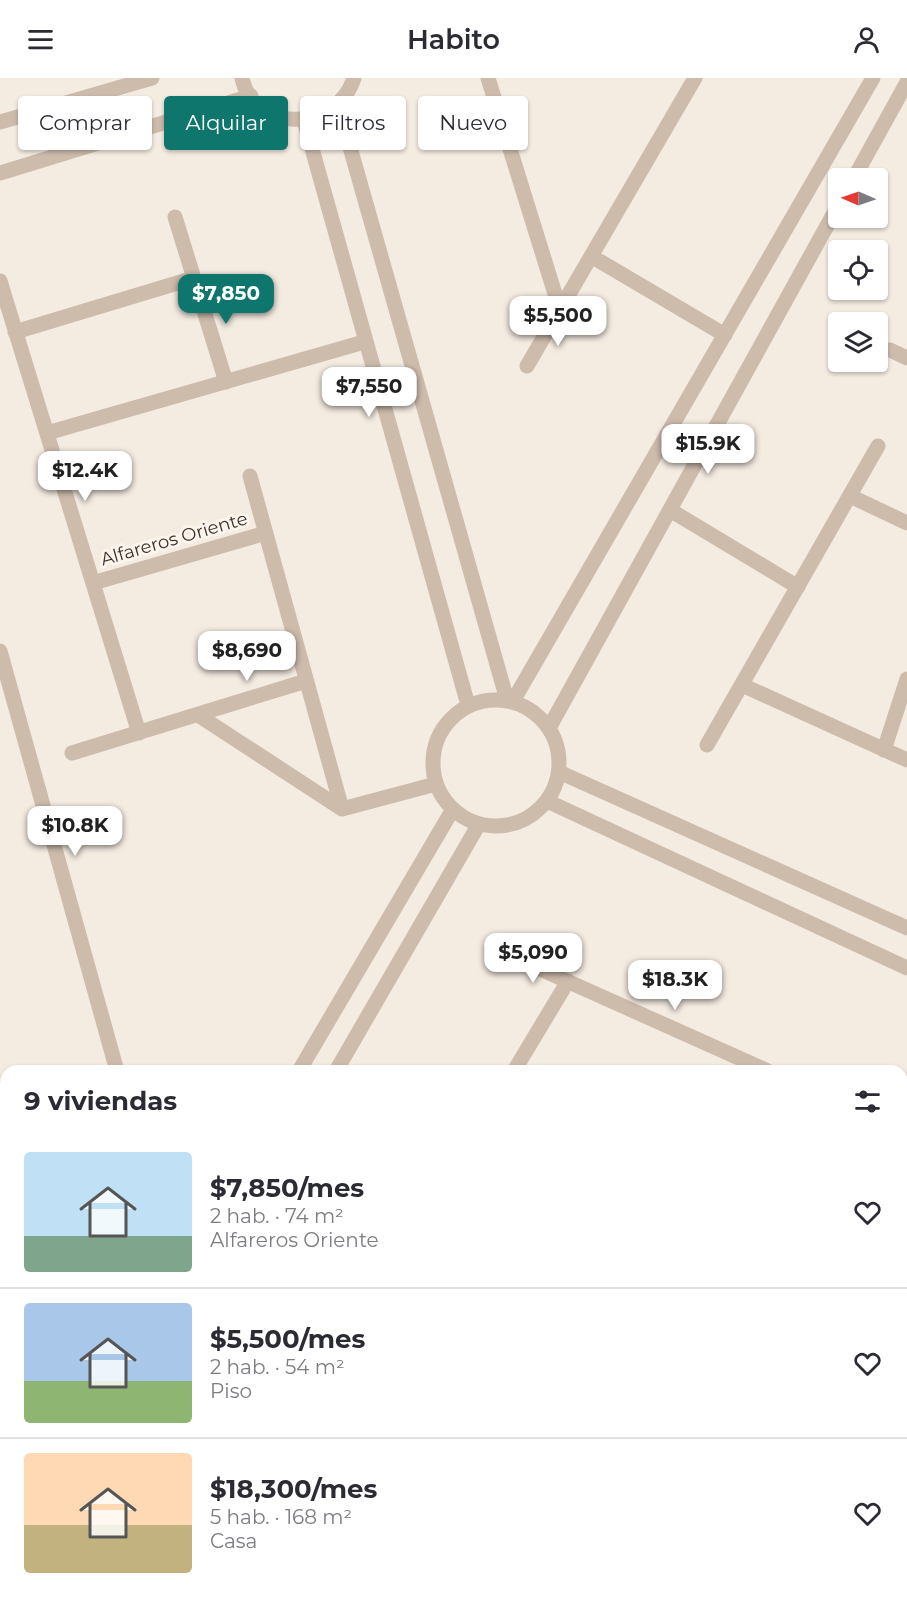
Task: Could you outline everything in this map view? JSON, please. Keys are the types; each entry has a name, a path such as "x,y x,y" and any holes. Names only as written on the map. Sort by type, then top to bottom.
{"street":[{"path":"0,122 152,78"},
{"path":"242,78 251,96"},
{"path":"343,96 354,78"},
{"path":"488,78 560,310"},
{"path":"527,366 694,78"},
{"path":"510,700 726,335 873,78"},
{"path":"860,168 907,82"},
{"path":"0,173 164,123"},
{"path":"312,150 364,342 468,705"},
{"path":"351,150 510,700"},
{"path":"175,217 226,382"},
{"path":"549,728 828,224"},
{"path":"591,256 726,335"},
{"path":"15,332 194,278"},
{"path":"0,281 139,733"},
{"path":"47,433 364,342"},
{"path":"890,350 907,358"},
{"path":"707,745 878,446"},
{"path":"250,476 342,809"},
{"path":"850,496 907,523"},
{"path":"670,510 798,587"},
{"name":"Alfareros Oriente","path":"93,583 266,533"},
{"path":"0,651 115,1065"},
{"path":"884,750 907,679"},
{"path":"72,753 306,681"},
{"path":"742,685 907,760"},
{"path":"483,700 510,700 539,716 549,728 559,757 559,772 547,801 530,816 509,825 479,824 453,809 436,784 433,768 437,739 455,714 468,705 483,700"},
{"path":"198,715 342,809 436,784"},
{"path":"559,772 907,928"},
{"path":"547,801 907,968"},
{"path":"303,1065 453,809"},
{"path":"339,1065 479,824"},
{"path":"511,956 755,1065"},
{"path":"518,1065 568,981"}]}
